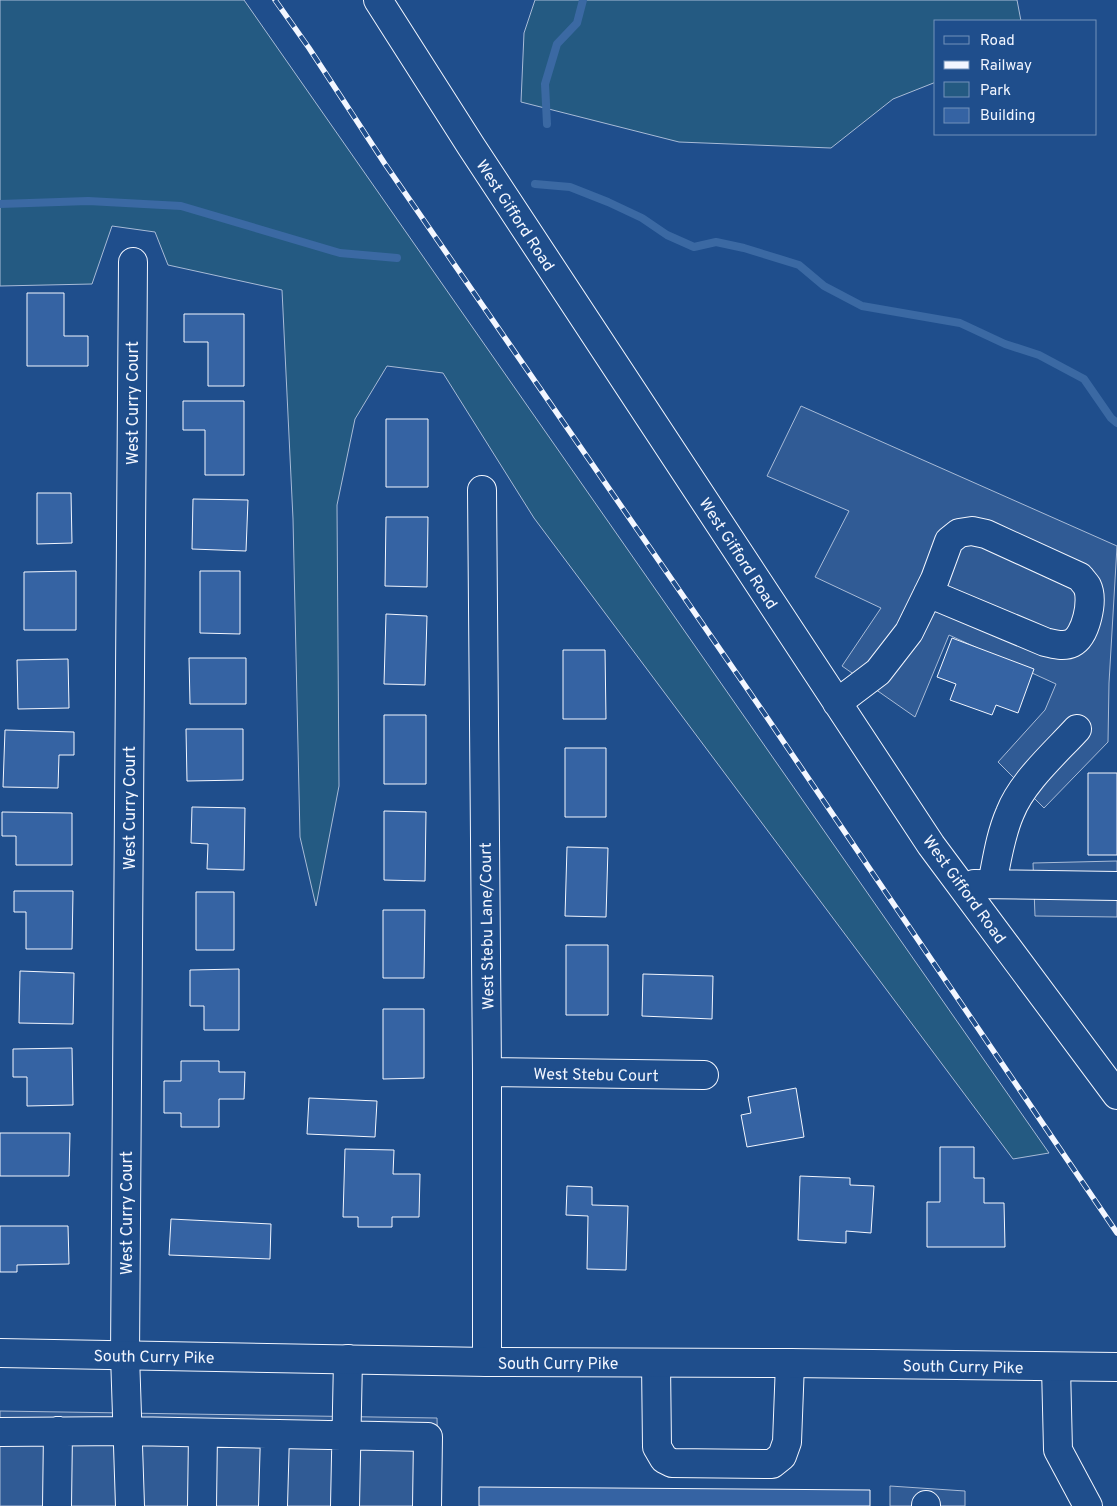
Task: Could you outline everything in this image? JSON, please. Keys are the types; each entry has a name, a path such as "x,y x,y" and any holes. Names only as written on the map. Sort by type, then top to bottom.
{"street":[{"name":"West Gifford Road","path":"378,0 471,146 931,845 1117,1094"},
{"name":"West Curry Court","path":"130,1506 124,1355 133,262"},
{"name":"West Stebu Lane/Court","path":"482,490 488,1072 487,1362"},
{"path":"838,703 878,672 909,632 928,593 935,579 949,540 959,533 986,534 1080,577 1088,587 1090,601 1087,618 1080,636 1071,644 1057,644 1045,642 928,593"},
{"path":"992,884 1000,842 1010,811 1029,780 1077,729"},
{"path":"960,883 1117,886"},
{"name":"West Stebu Court","path":"488,1072 704,1076"},
{"name":"South Curry Pike","path":"0,1353 487,1362 1117,1367"},
{"path":"345,1506 348,1359"},
{"path":"656,1363 657,1447 664,1459 672,1464 772,1464 782,1456 787,1442 790,1363"},
{"path":"1056,1367 1058,1450 1088,1506"},
{"path":"57,1506 58,1431"},
{"path":"0,1432 127,1431 428,1437 427,1506"},
{"path":"202,1506 203,1433"},
{"path":"273,1506 274,1434"}],"green space":[{"path":"0,0 244,0 1049,1153 1013,1159 534,518 443,373 387,366 355,419 337,505 339,786 316,906 300,837 293,519 282,290 168,265 155,232 112,226 92,284 0,286"},
{"path":"535,0 1017,0 1021,20 934,20 934,83 893,99 831,148 679,142 521,102 524,33"}],"shaded area":[{"path":"801,406 1117,546 1109,683 1108,742 1044,808 998,762 1045,710 1056,684 949,635 915,717 842,666 881,608 815,577 849,511 767,476"},
{"path":"1117,861 1117,917 1035,916 1033,863"},
{"path":"0,1411 437,1418 439,1506 0,1506"},
{"path":"890,1486 965,1491 965,1506 890,1506"}],"building":[{"path":"27,293 64,293 64,336 88,336 88,366 27,366"},
{"path":"184,314 244,314 244,386 208,386 208,342 184,342"},
{"path":"183,401 244,401 244,475 205,475 205,430 183,430"},
{"path":"386,419 428,419 428,487 386,487"},
{"path":"37,493 71,493 72,543 37,544"},
{"path":"193,499 248,500 246,551 192,549"},
{"path":"386,517 428,517 427,587 385,586"},
{"path":"76,571 76,630 24,630 24,572"},
{"path":"200,571 240,571 240,634 200,633"},
{"path":"386,614 427,616 425,685 384,684"},
{"path":"952,638 1034,669 1018,713 996,705 992,715 950,700 956,684 937,677"},
{"path":"563,650 605,650 606,719 563,719"},
{"path":"189,658 246,658 246,704 190,704"},
{"path":"68,659 69,708 18,709 17,660"},
{"path":"384,715 426,715 426,784 384,784"},
{"path":"186,729 243,729 243,780 187,781"},
{"path":"5,730 74,732 74,755 59,755 58,788 3,787"},
{"path":"565,748 606,748 606,817 565,817"},
{"path":"1088,773 1117,773 1117,855 1088,855"},
{"path":"192,807 245,808 244,870 207,869 208,844 191,843"},
{"path":"384,811 426,812 425,881 384,880"},
{"path":"2,812 72,813 72,865 16,865 16,836 2,836"},
{"path":"567,847 608,848 606,917 565,916"},
{"path":"14,891 73,891 72,949 26,949 26,912 14,912"},
{"path":"196,892 234,892 234,950 196,950"},
{"path":"383,910 425,910 424,978 383,978"},
{"path":"566,945 608,945 608,1015 566,1015"},
{"path":"239,969 239,1030 204,1030 204,1006 190,1006 190,970"},
{"path":"20,971 74,973 73,1024 19,1023"},
{"path":"643,974 713,976 712,1019 642,1016"},
{"path":"383,1009 424,1009 424,1078 383,1079"},
{"path":"72,1048 73,1105 27,1106 27,1077 13,1077 13,1049"},
{"path":"181,1061 219,1061 219,1072 245,1072 244,1099 219,1099 219,1127 181,1127 181,1113 164,1113 164,1081 181,1081"},
{"path":"796,1088 804,1137 747,1147 741,1115 751,1113 748,1097"},
{"path":"309,1098 377,1101 375,1137 307,1134"},
{"path":"0,1133 70,1133 69,1176 0,1176"},
{"path":"940,1147 974,1147 974,1178 984,1178 984,1203 1004,1203 1005,1247 927,1247 927,1202 940,1202"},
{"path":"345,1149 394,1150 393,1174 420,1174 419,1217 392,1217 392,1227 358,1227 358,1217 343,1217"},
{"path":"800,1176 850,1178 850,1185 874,1186 871,1233 846,1231 846,1243 798,1240"},
{"path":"567,1186 592,1187 592,1205 628,1206 626,1270 587,1269 588,1216 566,1215"},
{"path":"171,1219 271,1224 270,1259 169,1255"},
{"path":"0,1226 68,1226 69,1264 17,1265 17,1272 0,1272"},
{"path":"479,1487 870,1490 870,1506 479,1506"}],"waterway":[{"path":"547,124 545,84 557,44 577,23 583,0"},
{"path":"535,184 570,187 608,202 642,218 667,235 694,247 716,242 744,248 799,265 824,286 862,306 960,323 1005,344 1039,355 1084,379 1111,418 1117,423"},
{"path":"0,204 88,201 181,206 340,253 397,258"}],"railway":[{"path":"275,0 385,164 766,716 1117,1233"}]}
